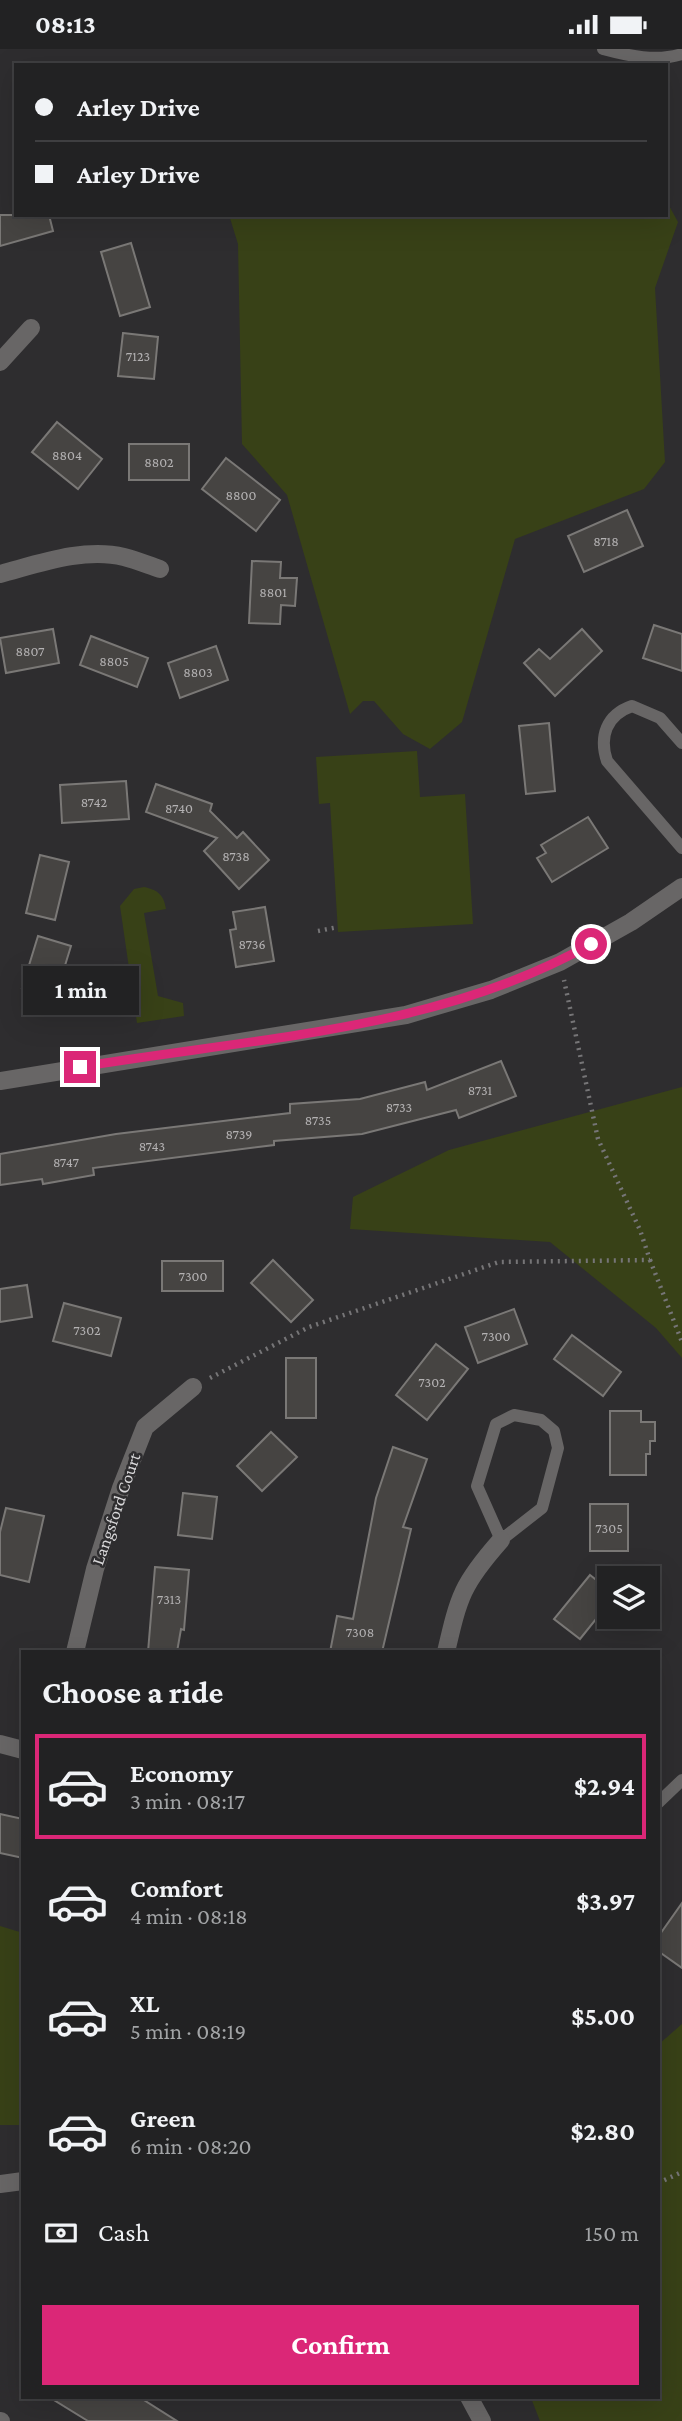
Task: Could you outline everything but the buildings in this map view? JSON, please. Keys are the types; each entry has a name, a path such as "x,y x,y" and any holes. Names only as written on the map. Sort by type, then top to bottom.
{"street":[{"path":"0,362 31,328"},
{"path":"0,575 43,562 95,555 122,556 160,569"},
{"path":"0,1081 406,1014 491,991 560,962 631,922 682,887"},
{"name":"Langsford Court","path":"75,1650 95,1569 121,1488 145,1427 193,1387"},
{"path":"446,1650 461,1591 470,1574 501,1540"},
{"path":"0,1744 21,1749"},
{"path":"0,2184 21,2181"},
{"path":"470,2399 482,2421"}],"lane":[{"path":"604,49 626,55 668,58 682,54"},
{"path":"682,743 660,718 632,706 619,711 606,726 602,746 607,761 682,848"},
{"path":"514,1415 541,1420 554,1431 558,1448 542,1508 501,1540 477,1486 496,1424 514,1415"},
{"path":"660,1801 682,1780"}],"path":[{"path":"318,931 338,927"},
{"path":"560,962 598,1139 640,1230 682,1342"},
{"path":"193,1387 309,1327 499,1262 650,1260"},
{"path":"660,2182 682,2172"}],"green space":[{"path":"668,204 678,222 655,288 665,462 644,489 515,539 462,722 430,749 403,734 374,701 363,701 350,714 287,495 242,444 238,244 230,217 668,217"},
{"path":"417,751 420,797 465,794 473,924 338,932 330,803 319,804 316,757"},
{"path":"144,887 160,894 166,909 144,913 158,996 183,1003 184,1016 137,1023 120,906 134,889"},
{"path":"682,1087 682,1358 656,1328 550,1242 350,1229 353,1197 449,1150"},
{"path":"0,1926 21,1932 21,2125 0,2125"},
{"path":"682,2024 682,2421 540,2421 531,2399 660,2399 660,2043"}],"route":[{"path":"80,1067 406,1014 521,980 591,944"}]}
